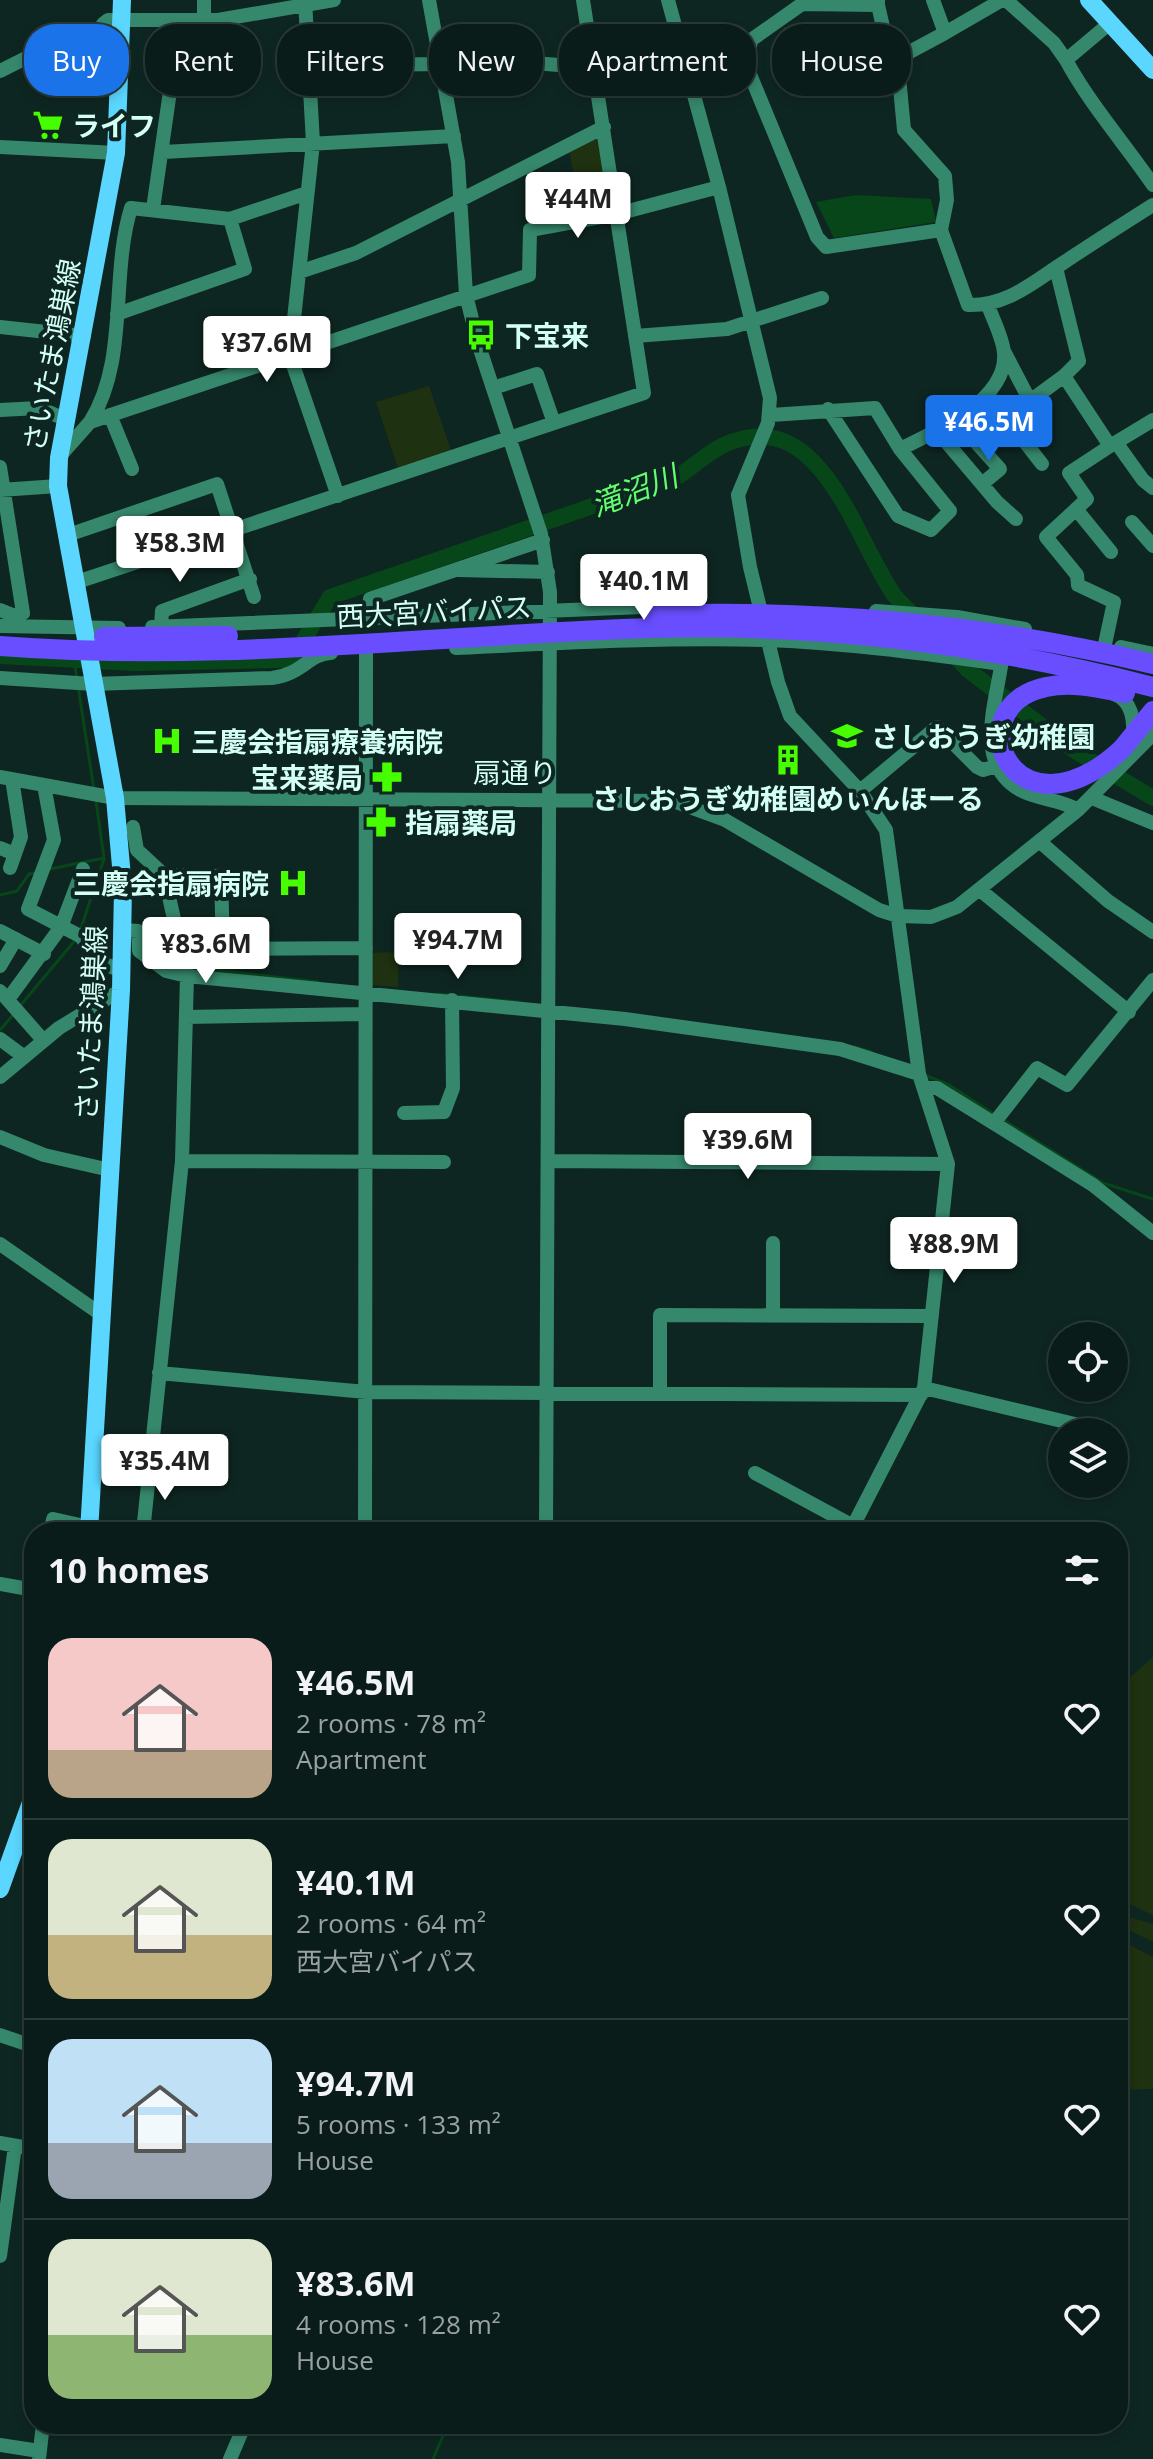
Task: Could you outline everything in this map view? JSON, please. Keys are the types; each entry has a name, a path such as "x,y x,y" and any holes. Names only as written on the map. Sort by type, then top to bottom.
{"highway":[{"name":"西大宮バイパス","path":"0,633 102,637 249,635 743,612 961,627 1149,653"},
{"name":"西大宮バイパス","path":"0,646 161,651 654,628 737,629 872,636 953,645 1153,687"},
{"path":"1153,698 1093,687 1045,687 1015,702 1001,730 1008,764 1033,783 1048,785 1076,780 1134,746 1153,711"}],"main road":[{"name":"さいたま鴻巣線","path":"89,1522 123,930 115,798 58,486 65,419 84,336 116,153 122,0"},
{"path":"1089,0 1153,70"},
{"path":"0,1889 24,1822"}],"street":[{"path":"204,0 204,21"},
{"path":"0,71 26,58 103,46 103,24 108,20 204,21 305,2 334,0"},
{"path":"429,0 432,24"},
{"path":"583,0 587,24"},
{"path":"668,0 674,24"},
{"path":"933,0 945,33"},
{"path":"911,51 1004,0 1054,43 1083,92 1106,117 1153,185"},
{"path":"305,2 306,24"},
{"path":"756,36 802,4 878,3 883,24"},
{"path":"153,209 180,22"},
{"path":"1066,60 1110,23"},
{"path":"756,89 817,237 826,247 941,230"},
{"path":"310,96 313,143 290,356 338,496"},
{"path":"445,96 454,136 462,197 466,295 493,388 536,515 548,572 546,1522"},
{"path":"77,582 644,393 599,96"},
{"path":"691,96 719,187 770,398 770,419 738,495 783,703 790,716 860,791 886,830 922,1081 948,1164 923,1392 855,1522"},
{"path":"901,96 904,130 945,176 947,200 941,230 968,305 988,305 1035,285 1153,205"},
{"path":"299,272 356,253 604,127"},
{"path":"163,152 454,136"},
{"path":"0,147 116,153"},
{"path":"90,422 529,275 530,230 617,214 719,187"},
{"path":"59,458 90,422 108,385 117,314 118,275 131,208 230,219 307,193"},
{"path":"117,314 245,269 230,219"},
{"path":"988,305 1004,352 1030,401 1078,366 1079,361 1056,268"},
{"path":"635,336 727,329 822,298"},
{"path":"0,327 84,336"},
{"path":"900,449 937,431 989,396 1003,366 1004,352"},
{"path":"493,388 537,374 554,423"},
{"path":"1064,376 1114,446 1153,488"},
{"path":"989,396 1042,464"},
{"path":"0,410 39,408 65,419"},
{"path":"770,419 828,409 875,408 900,449 950,511 931,530 898,516 828,409"},
{"path":"110,415 132,469"},
{"path":"955,419 1000,469 982,484"},
{"path":"1105,644 1114,602 1078,585 1077,575 1046,537 1087,499 1069,473 1153,420"},
{"path":"937,431 1016,519"},
{"path":"0,467 6,555 23,613 15,616 0,610"},
{"path":"68,535 217,484 254,597"},
{"path":"1,490 58,486"},
{"path":"1076,509 1111,552"},
{"path":"1132,522 1152,544"},
{"path":"368,618 370,599 542,537"},
{"path":"454,568 548,572"},
{"path":"161,627 162,611 250,579"},
{"path":"0,626 161,627 550,610 760,605 939,616 1005,625 1149,653"},
{"path":"1005,625 990,730 996,766 1017,788 1078,810"},
{"path":"0,678 93,680 289,676 324,653 550,644 769,641 882,648 1001,669 1066,676 1123,697 1131,712 1134,746 1092,798 980,890 944,913 917,918 898,916"},
{"path":"365,1522 368,1162 365,1014 368,798 366,652"},
{"path":"860,791 937,727 977,767 996,766"},
{"path":"0,848 12,861 21,837 6,778"},
{"name":"扇通り","path":"6,778 115,798 660,800 695,807 725,820 863,900 898,916"},
{"path":"0,1077 121,981 80,936 28,909 54,840 44,785"},
{"path":"1092,798 1153,823"},
{"path":"133,827 137,850 164,875 187,976 182,1161 144,1522"},
{"path":"1039,841 1108,901 1153,932"},
{"path":"43,1040 4,995 44,954 61,927 83,869"},
{"path":"164,875 221,876 223,949 366,948"},
{"path":"980,890 1129,1012"},
{"path":"123,930 138,931 139,951 166,971 187,976 547,1009 840,1049 937,1088 1093,1185 1153,1233"},
{"path":"0,931 44,954"},
{"path":"0,966 16,939"},
{"path":"994,1123 1037,1068 1067,1085 1091,1051 1129,1012 1153,980"},
{"path":"404,1113 444,1112 453,1088 452,1000"},
{"path":"186,1017 365,1014"},
{"path":"0,1039 23,1056"},
{"path":"0,1137 44,1155 110,1170"},
{"path":"182,1161 444,1162"},
{"path":"549,1161 948,1164"},
{"path":"773,1243 773,1315"},
{"path":"0,1244 102,1315"},
{"path":"660,1393 660,1315 932,1316"},
{"path":"159,1373 366,1392 923,1392 1048,1419"},
{"path":"755,1473 839,1522"},
{"path":"0,1584 24,1588"},
{"path":"0,2035 24,2043"},
{"path":"0,2256 8,2144"},
{"path":"0,2445 39,2455 42,2434"},
{"path":"230,2459 241,2434"}],"shaded area":[{"path":"602,132 613,211 581,217 569,149"},
{"path":"856,195 931,199 936,222 834,238 816,202"},
{"path":"429,386 452,453 399,471 376,402"},
{"path":"399,952 398,987 370,985 370,953"},
{"path":"1153,1657 1153,1915 1128,1904 1128,1679"},
{"path":"1128,1917 1153,1924 1153,1942 1128,1930"},
{"path":"1128,1944 1153,1957 1153,2089 1128,2090"}],"waterway":[{"name":"滝沼川","path":"0,656 136,663 284,660 294,656 330,597 679,476 724,445 763,437 789,444 812,461 832,485 894,595 920,621"},
{"name":"滝沼川","path":"951,652 968,670 1075,751 1153,798"},
{"path":"74,661 77,679"},
{"path":"78,686 94,790"},
{"path":"50,869 104,858 96,801"},
{"path":"80,931 104,859"},
{"path":"0,895 17,891 29,874 35,873"},
{"path":"20,1006 77,938"},
{"path":"199,968 318,982"},
{"path":"438,994 518,1002"},
{"path":"0,1030 13,1015"},
{"path":"855,1047 871,1052"},
{"path":"927,1076 949,1085 992,1113"},
{"path":"1005,1121 1103,1183 1153,1199"},
{"path":"433,2459 444,2434"}],"place":[{"name":"ライフ","path":"48,125"},
{"name":"下宝来","path":"481,335"},
{"name":"さしおうぎ幼稚園","path":"847,736"},
{"name":"三慶会指扇療養病院","path":"167,741"},
{"name":"さしおうぎ幼稚園めぃんほーる","path":"788,760"},
{"name":"宝来薬局","path":"387,777"},
{"name":"指扇薬局","path":"381,822"},
{"name":"三慶会指扇病院","path":"293,883"}]}
